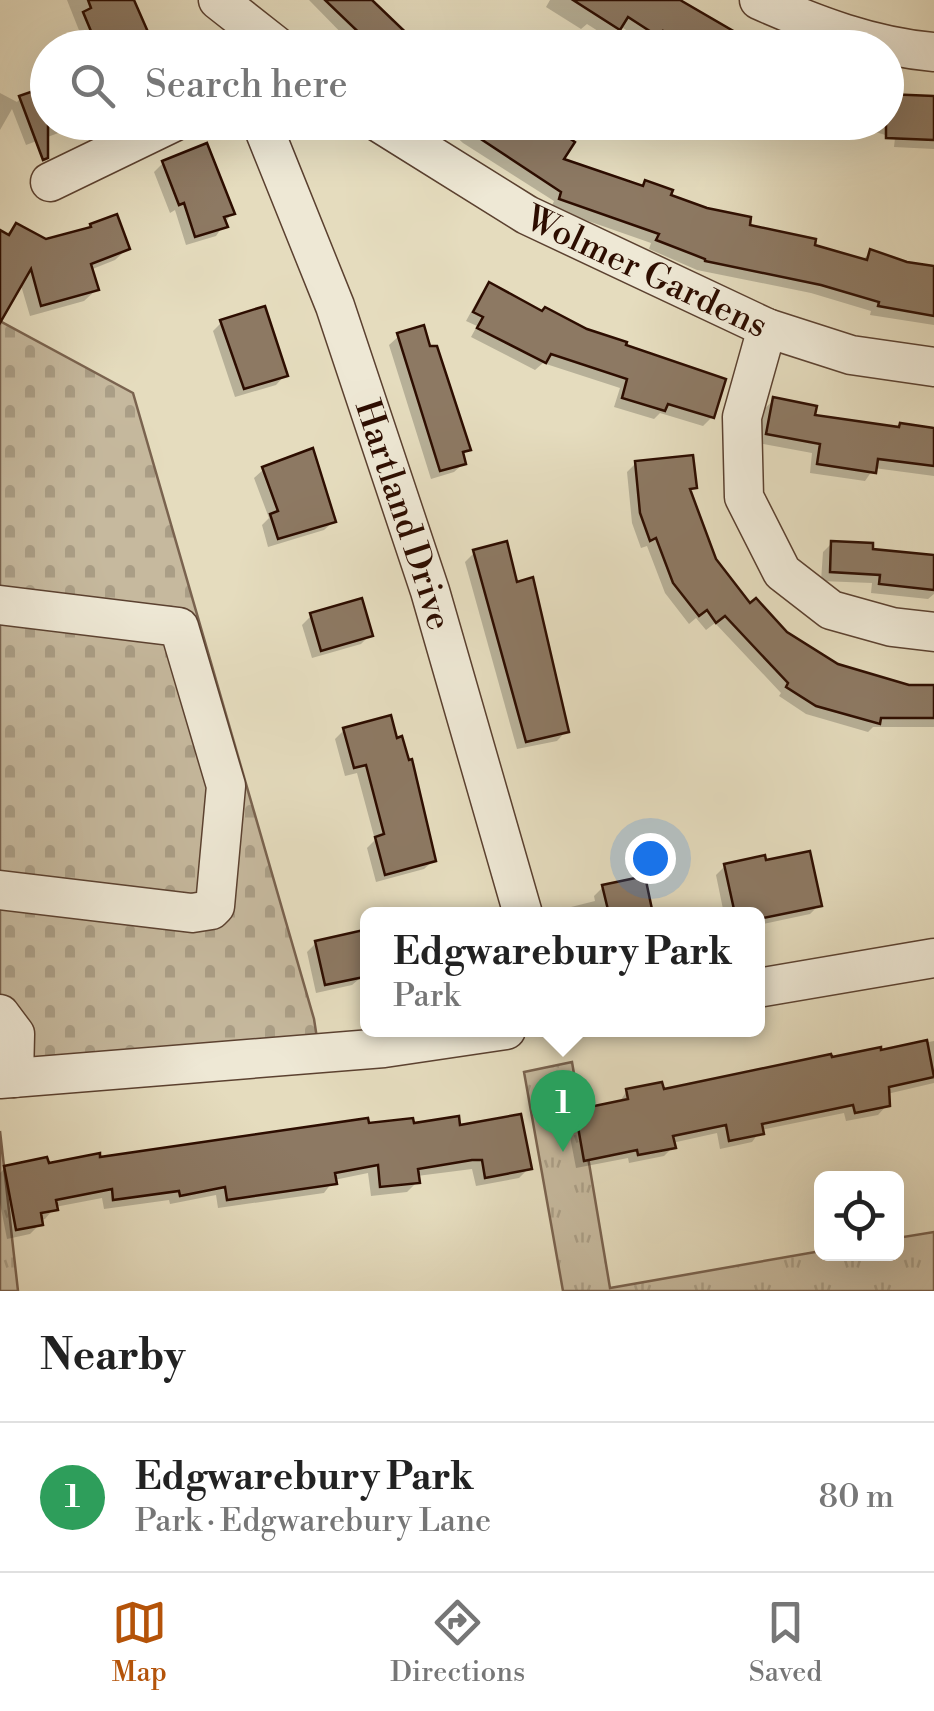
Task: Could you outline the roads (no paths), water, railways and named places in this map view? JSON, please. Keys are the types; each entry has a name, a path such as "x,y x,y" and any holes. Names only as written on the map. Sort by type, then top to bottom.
{"street":[{"path":"208,0 221,30"},
{"path":"218,0 257,30"},
{"path":"759,0 832,30"},
{"path":"904,49 934,52"},
{"path":"50,182 137,140"},
{"name":"Hartland Drive","path":"268,140 336,306 430,591 521,907"},
{"name":"Wolmer Gardens","path":"407,140 527,215 767,328 852,355 934,366"},
{"path":"767,328 742,416 744,497 782,572 831,610 892,627 934,632"},
{"path":"0,605 180,628 226,786 215,906 211,910 192,912 0,890"},
{"path":"765,987 934,958"},
{"path":"0,1014 15,1034 7,1078 384,1048 459,1037"}],"place":[{"name":"Edgwarebury Park","path":"563,1152"}]}
